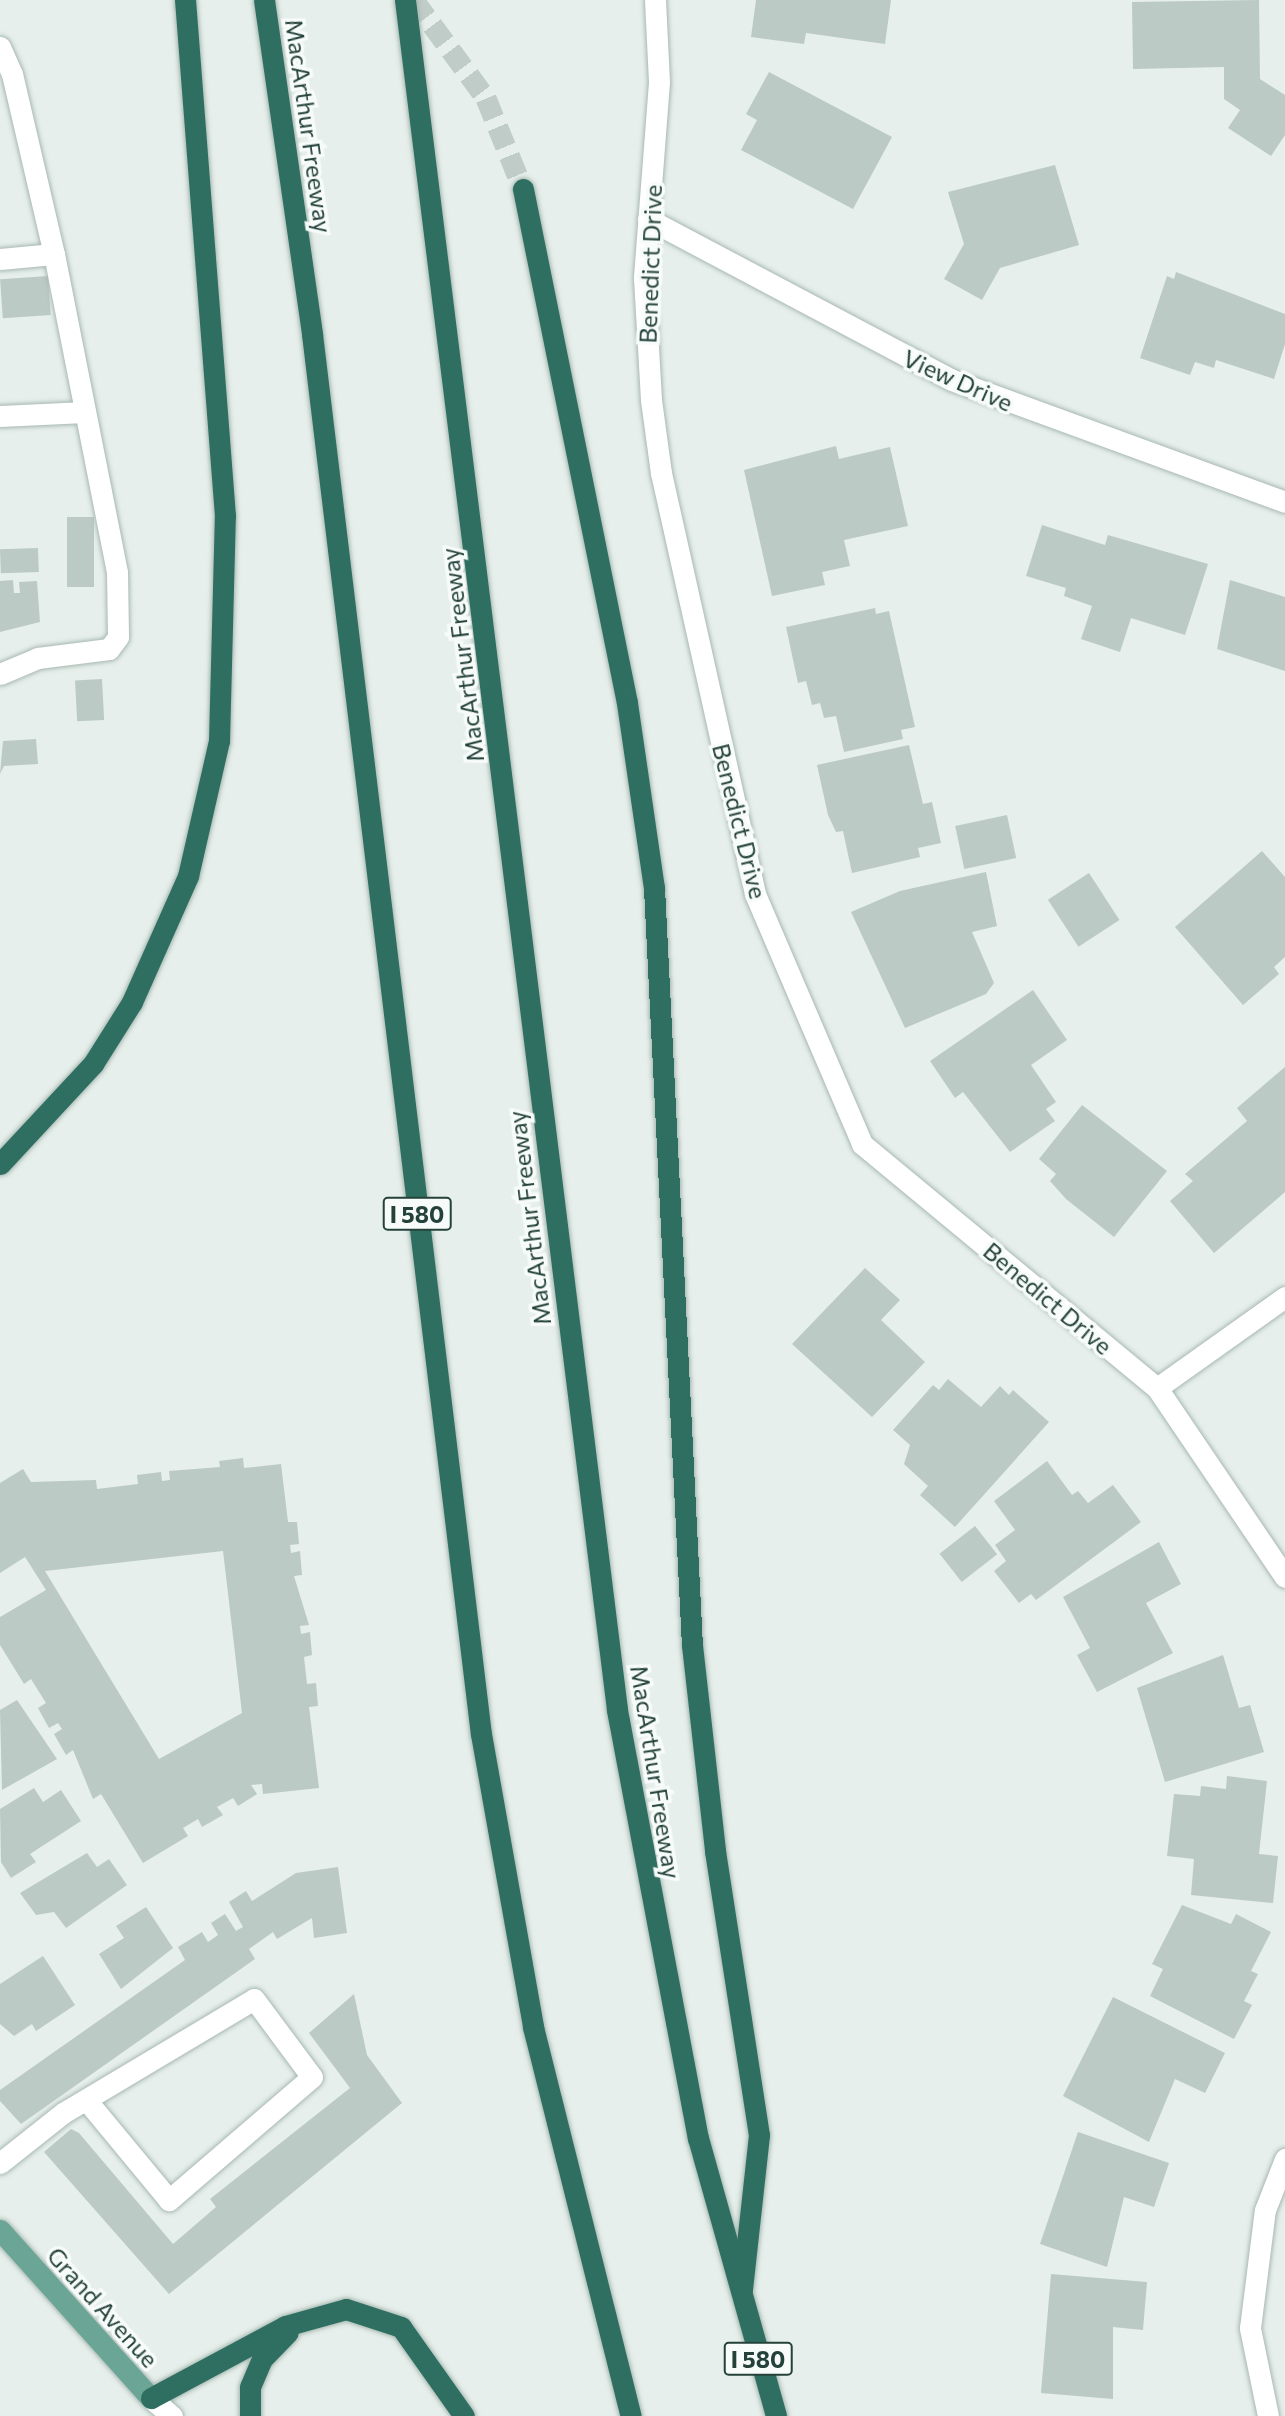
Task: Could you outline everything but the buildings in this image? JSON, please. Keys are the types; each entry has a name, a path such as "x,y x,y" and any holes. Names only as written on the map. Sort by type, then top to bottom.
{"highway":[{"path":"0,1164 93,1063 132,1002 188,876 219,741 227,603 224,479 185,0"},
{"name":"MacArthur Freeway","path":"264,0 314,348 481,1734 533,2026 631,2416"},
{"name":"MacArthur Freeway","path":"405,0 617,1710 667,1998 740,2302 776,2416"},
{"path":"523,189 627,702 654,888 693,1658 715,1852 759,2135 740,2302"},
{"path":"151,2398 315,2313 346,2309 401,2327 464,2416"},
{"path":"250,2416 250,2387 262,2359 315,2313"}],"main road":[{"name":"Grand Avenue","path":"0,2230 151,2398"}],"street":[{"name":"Benedict Drive","path":"656,0 659,82 648,219 646,341 661,473 755,894 862,1144 1157,1388 1285,1577"},
{"path":"0,47 12,74 54,254 117,572 118,637 109,649 38,658 0,674"},
{"name":"View Drive","path":"648,219 952,380 1285,502"},
{"path":"0,259 54,254"},
{"path":"0,416 85,412"},
{"path":"1157,1388 1285,1297"},
{"path":"0,2163 88,2102 254,1999 312,2077 169,2200 88,2102"},
{"path":"1268,2416 1250,2328 1265,2210 1285,2159"},
{"name":"Grand Avenue","path":"151,2398 172,2416"}],"tunnel":[{"path":"414,0 486,98 523,189"}]}
